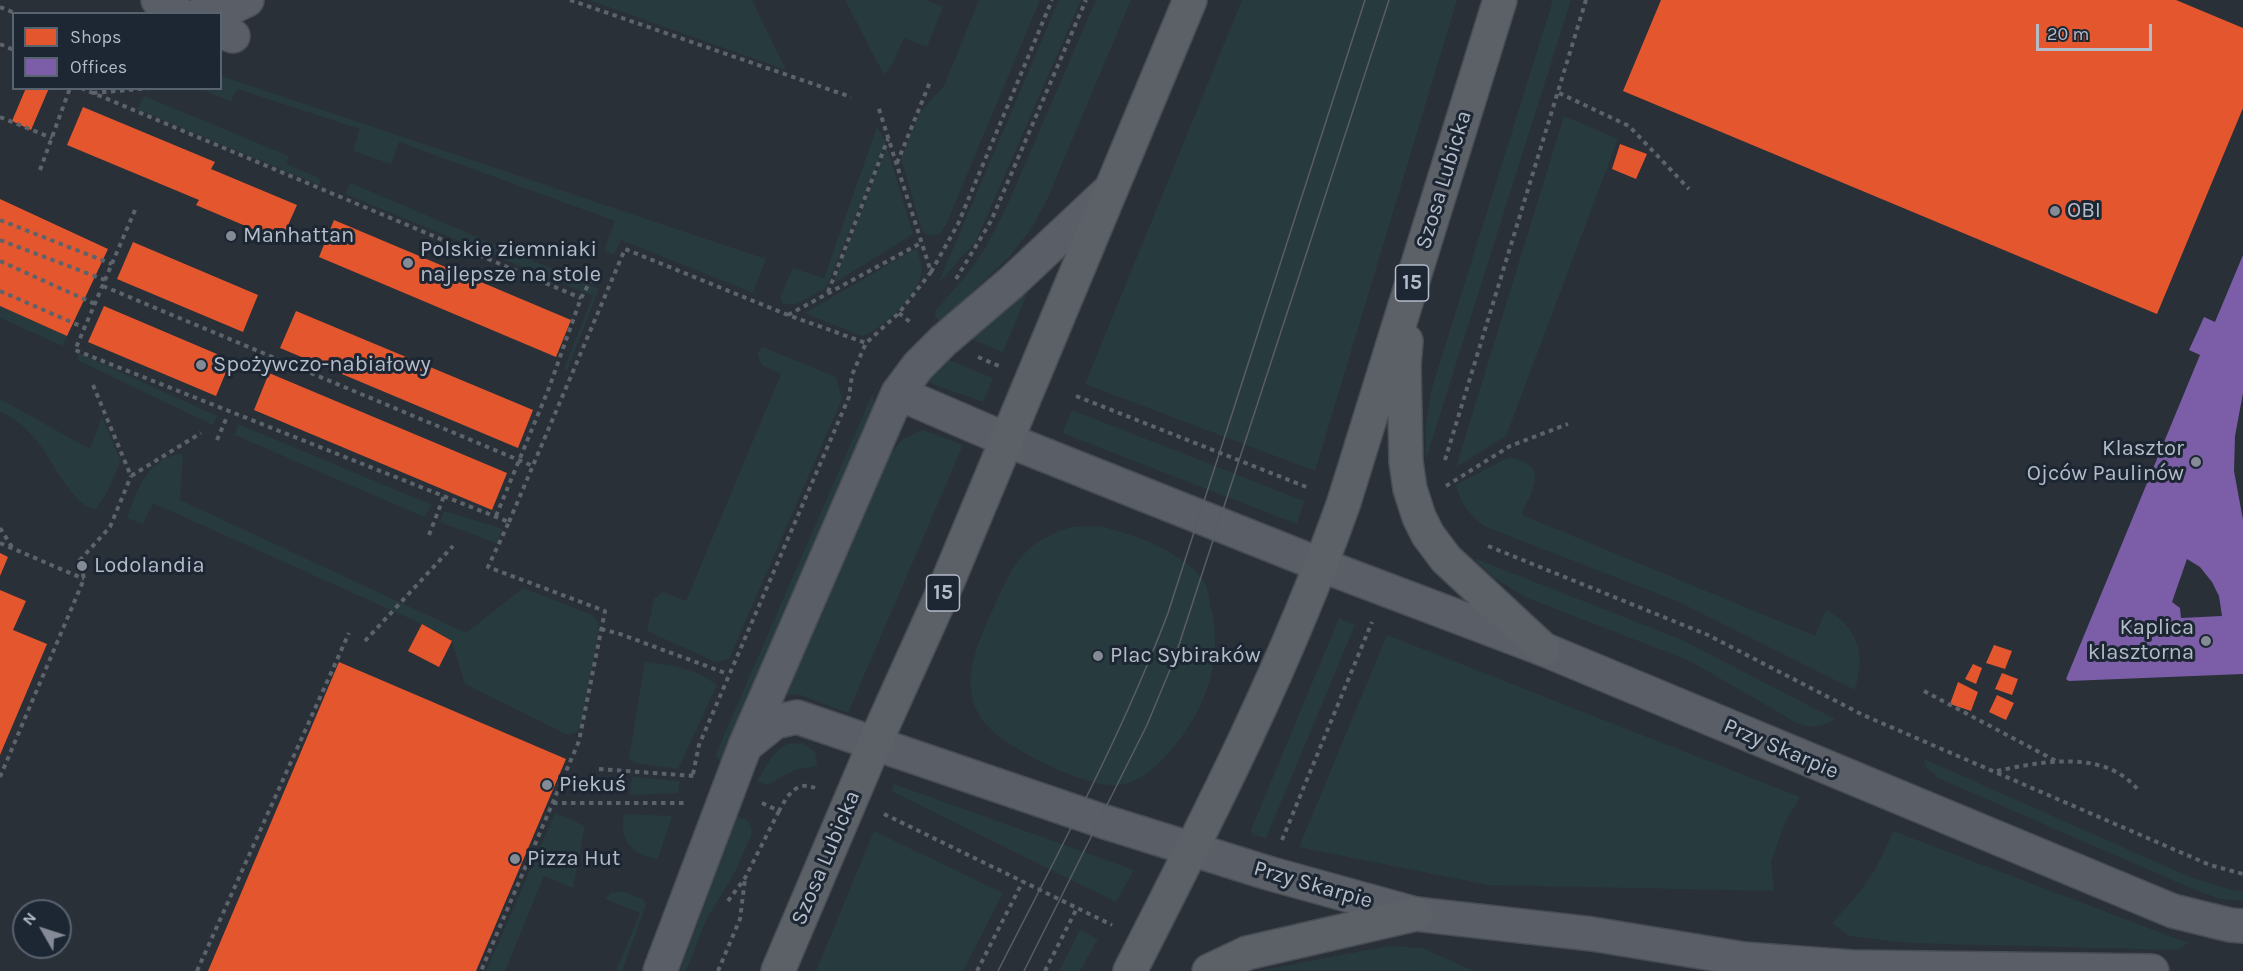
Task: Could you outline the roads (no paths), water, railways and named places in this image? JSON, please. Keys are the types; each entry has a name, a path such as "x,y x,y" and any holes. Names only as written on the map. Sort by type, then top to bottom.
{"main road":[{"name":"15","path":"874,745 948,581 1190,0"},
{"name":"Szosa Lubicka","path":"1321,565 1344,502 1500,0"},
{"path":"1411,287 1404,365 1406,462 1410,489 1419,517 1428,535 1446,559 1544,649"},
{"name":"15","path":"1130,971 1191,849 1296,627 1321,565"},
{"name":"Szosa Lubicka","path":"778,971 874,745"},
{"path":"1209,971 1247,953 1416,914"}],"street":[{"path":"158,0 176,12"},
{"path":"210,12 230,8 247,0"},
{"path":"660,971 745,746 898,393 918,366 943,341 1012,282 1111,189"},
{"path":"898,393 1007,440 1321,565"},
{"name":"Przy Skarpie","path":"1321,565 1544,649 2173,911 2243,926"},
{"path":"745,746 775,722 797,717 819,723 874,745 1191,849"},
{"name":"Przy Skarpie","path":"1191,849 1416,914 1592,934 1744,959 1852,967 2152,971"}],"tram line":[{"path":"998,971 1109,750 1168,613 1365,0"},
{"path":"1024,971 1147,725 1174,660 1389,0"}],"place":[{"name":"OBI","path":"2055,211"},
{"name":"Manhattan","path":"231,236"},
{"name":"Polskie ziemniaki najlepsze na stole","path":"408,263"},
{"name":"Spożywczo-nabiałowy","path":"201,365"},
{"name":"Klasztor Ojców Paulinów","path":"2196,462"},
{"name":"Lodolandia","path":"82,566"},
{"name":"Kaplica klasztorna","path":"2206,641"},
{"name":"Plac Sybiraków","path":"1098,656"},
{"name":"Piekuś","path":"547,785"},
{"name":"Pizza Hut","path":"515,859"}]}
